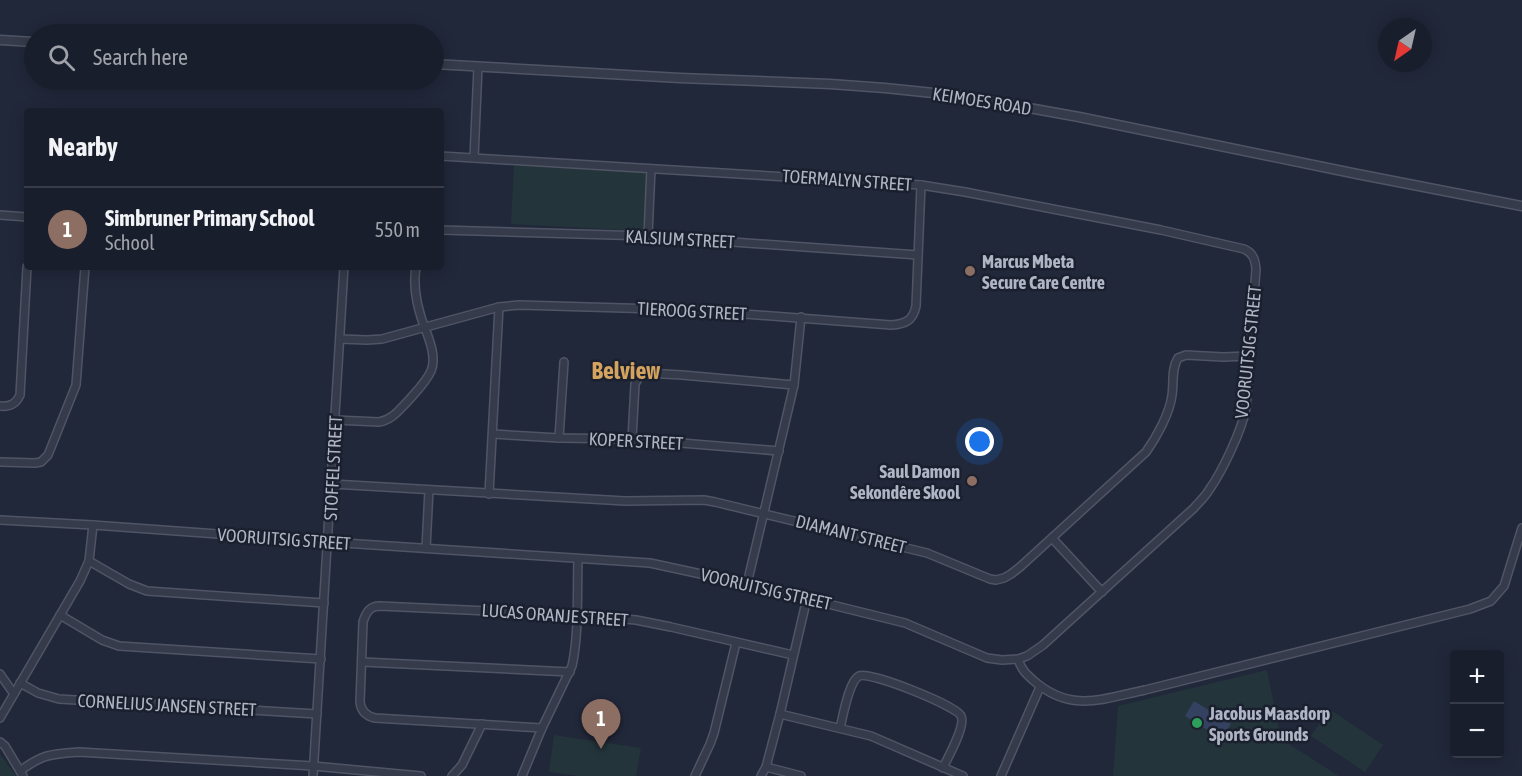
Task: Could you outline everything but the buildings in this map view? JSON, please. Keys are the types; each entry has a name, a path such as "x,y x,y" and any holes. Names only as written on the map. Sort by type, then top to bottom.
{"street":[{"path":"0,40 24,41"},
{"name":"KEIMOES ROAD","path":"444,65 840,84 962,96 1079,117 1522,206"},
{"path":"474,158 478,67"},
{"name":"TOERMALYN STREET","path":"444,156 921,185 1161,230 1248,250"},
{"path":"648,236 651,169"},
{"name":"TIEROOG STREET","path":"340,339 373,340 396,336 499,307 519,305 654,308 900,325 912,318 916,306 921,185"},
{"path":"0,215 24,217"},
{"name":"KALSIUM STREET","path":"444,230 648,236 918,255"},
{"name":"VOORUITSIG STREET","path":"0,520 650,562 913,625 987,658 1018,659 1043,645 1194,508 1212,486 1244,418 1246,408 1256,269 1254,258 1248,250"},
{"path":"0,406 12,405 20,395 27,270"},
{"path":"0,462 35,463 41,462 48,455 76,385 85,270"},
{"name":"STOFFEL STREET","path":"313,776 344,270"},
{"path":"335,420 382,422 392,417 427,379 433,360 416,293 416,270"},
{"path":"489,494 499,307"},
{"path":"747,584 794,385 801,317"},
{"name":"DIAMANT STREET","path":"332,484 640,502 704,500 927,553 986,578 1004,579 1149,448 1171,400 1174,370 1178,358 1186,355 1249,356"},
{"path":"559,438 564,362"},
{"path":"632,439 635,384 639,377 646,373 794,385"},
{"name":"KOPER STREET","path":"493,434 632,439 779,451"},
{"path":"426,548 429,490"},
{"path":"0,718 80,581 89,561 93,525"},
{"path":"1018,659 1024,673 1040,687 1067,700 1096,700 1145,690 1476,607 1491,601 1504,586 1522,528"},
{"path":"1052,538 1102,592"},
{"path":"522,776 542,728 570,672 574,656 577,615 578,559"},
{"path":"89,561 129,584 147,591 324,603"},
{"path":"761,776 766,767 780,714 807,598"},
{"name":"LUCAS ORANJE STREET","path":"362,662 363,622 368,611 376,606 577,615 646,622 793,656"},
{"path":"60,615 102,640 119,646 321,659"},
{"path":"695,776 714,733 736,643"},
{"path":"542,728 370,717 360,707 362,662 570,672"},
{"path":"0,674 14,694"},
{"path":"840,728 850,688 858,676 867,675 890,681 960,713 961,727 943,768"},
{"name":"CORNELIUS JANSEN STREET","path":"21,683 38,693 59,699 317,714"},
{"path":"1001,776 1040,687"},
{"path":"780,714 871,736 963,776"},
{"path":"452,776 462,765 482,724"},
{"path":"0,742 5,746 21,774 31,762 45,755 80,752 313,766 421,776"},
{"path":"766,767 801,776"}],"shaded area":[{"path":"514,165 647,173 643,231 511,224"},
{"name":"Jacobus Maasdorp Sports Grounds","path":"1267,670 1281,739 1339,776 1113,776 1118,706"},
{"path":"1329,709 1383,745 1365,772 1311,736"},
{"path":"554,735 641,748 636,776 578,776 549,772"},
{"path":"0,754 16,776 0,776"}],"water":[{"path":"1194,701 1231,724 1222,739 1185,716"}],"place":[{"name":"Marcus Mbeta Secure Care Centre","path":"970,271"},
{"name":"Saul Damon Sekondêre Skool","path":"972,481"},
{"name":"Jacobus Maasdorp Sports Grounds","path":"1197,723"},
{"name":"Simbruner Primary School","path":"601,749"}],"district":[{"name":"Belview","path":"626,370"}]}
